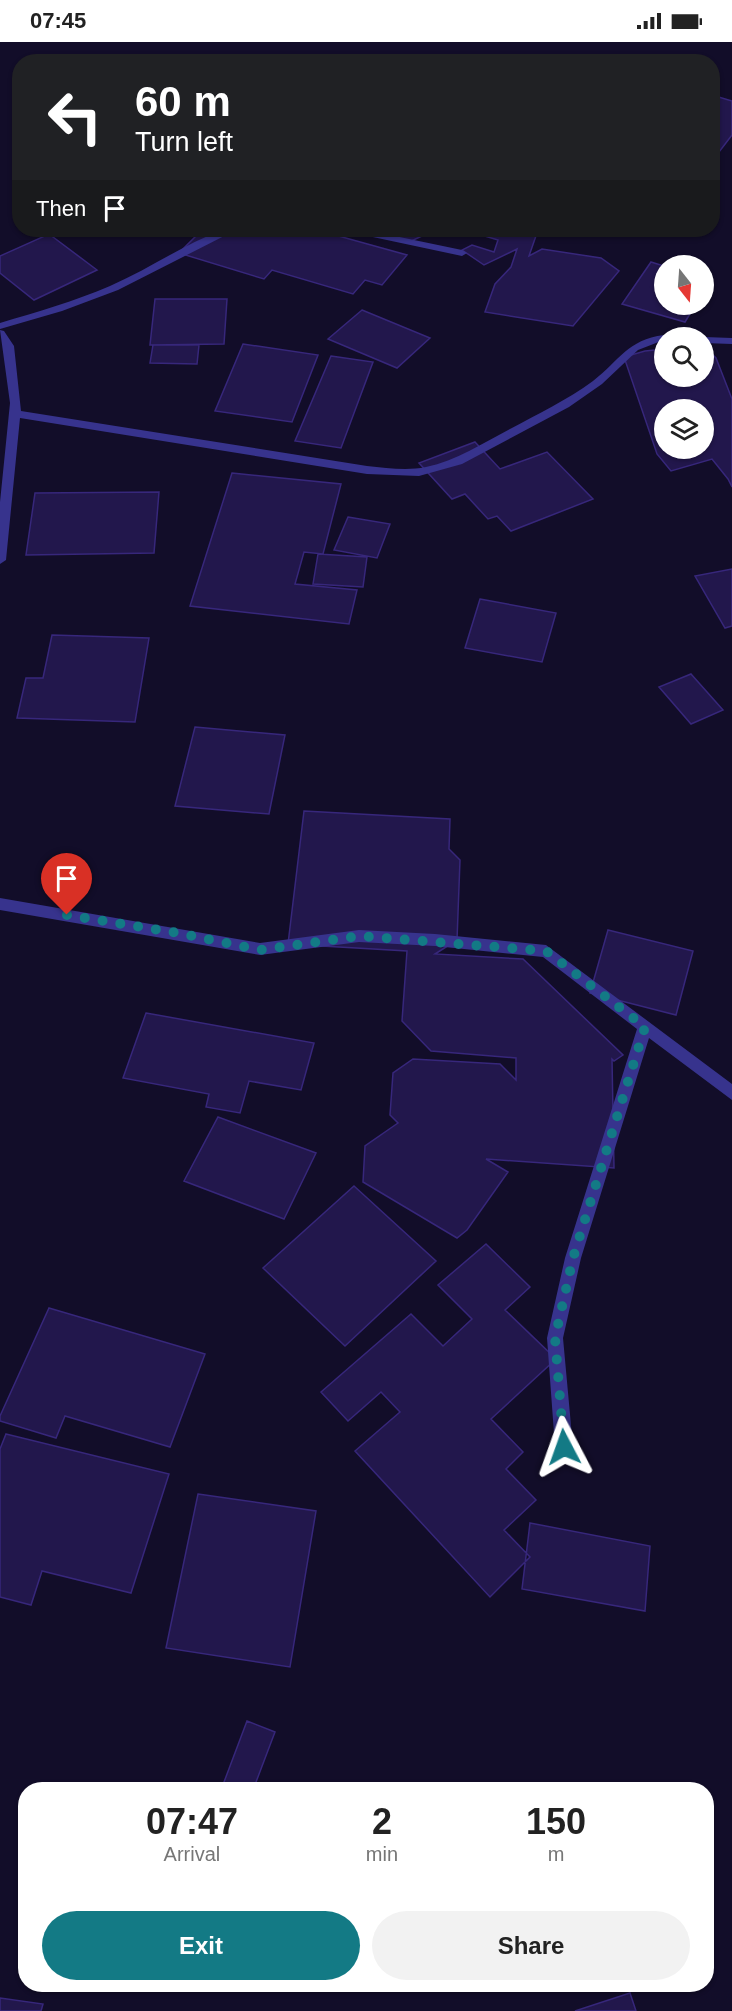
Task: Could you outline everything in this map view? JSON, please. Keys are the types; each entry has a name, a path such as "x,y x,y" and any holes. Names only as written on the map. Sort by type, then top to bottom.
{"street":[{"path":"0,326 61,309 116,287 210,237"},
{"path":"387,237 462,253"},
{"path":"0,333 9,346 16,403 4,472 0,560"},
{"path":"15,414 367,470 409,473 439,468 459,461 562,406 599,382 633,347 654,340"},
{"path":"714,340 732,341"},
{"path":"0,904 178,933 260,950 360,936 546,951 732,1093"},
{"path":"564,1447 555,1338 573,1258 645,1027"}],"building":[{"path":"720,97 732,101 732,135 720,151"},
{"path":"42,237 53,237 97,270 34,300 0,273 0,256"},
{"path":"195,237 342,237 407,255 382,285 365,280 353,294 272,270 264,279 179,253"},
{"path":"390,237 420,237 407,243"},
{"path":"488,237 536,237 529,256 542,249 601,258 619,271 573,326 485,312 495,284 511,267 517,249 484,265 462,250 472,245 494,252 498,240"},
{"path":"651,262 654,263 654,313 622,304"},
{"path":"155,299 227,299 224,344 150,345"},
{"path":"362,310 430,338 397,368 328,339"},
{"path":"660,315 689,315 685,322"},
{"path":"243,344 318,355 292,422 215,411"},
{"path":"153,345 199,345 197,364 150,363"},
{"path":"654,350 654,387 714,387 714,356 716,358 732,399 732,487 712,459 714,459 714,399 654,399 654,445 624,357"},
{"path":"331,356 373,362 341,448 295,441"},
{"path":"475,442 500,469 547,452 593,499 511,531 497,516 488,519 465,494 452,499 419,463"},
{"path":"661,459 712,459 671,471"},
{"path":"232,473 341,484 323,554 304,552 295,584 357,590 349,624 190,606"},
{"path":"159,492 154,553 26,555 35,493"},
{"path":"348,517 390,524 377,558 334,550"},
{"path":"318,554 367,557 363,587 313,584"},
{"path":"732,569 732,626 725,628 695,576"},
{"path":"480,599 556,613 542,662 465,648"},
{"path":"52,635 149,638 135,722 17,718 26,678 43,678"},
{"path":"691,674 723,710 691,724 659,687"},
{"path":"195,727 285,735 269,814 175,806"},
{"path":"304,811 450,819 449,849 460,860 457,940 435,954 523,959 623,1055 614,1061 612,1059 614,1168 486,1159 508,1172 467,1230 457,1238 363,1182 365,1146 398,1123 390,1115 393,1073 413,1059 500,1064 516,1080 516,1058 431,1051 402,1021 407,951 288,944"},
{"path":"608,930 693,951 676,1015 590,993"},
{"path":"146,1013 314,1043 301,1090 249,1081 240,1113 206,1107 209,1094 123,1078"},
{"path":"218,1117 316,1153 284,1219 184,1181"},
{"path":"354,1186 436,1261 345,1346 263,1268"},
{"path":"486,1244 530,1287 505,1310 556,1359 491,1419 523,1452 506,1469 536,1500 504,1530 530,1557 490,1597 355,1451 400,1412 381,1392 348,1421 321,1392 411,1314 443,1346 472,1319 438,1285"},
{"path":"49,1308 205,1354 170,1447 65,1416 56,1438 0,1421 0,1416"},
{"path":"6,1434 169,1474 131,1593 42,1571 31,1605 0,1597 0,1449"},
{"path":"198,1494 316,1511 290,1667 166,1648"},
{"path":"530,1523 650,1546 645,1611 522,1589"},
{"path":"247,1721 275,1732 256,1782 224,1782"},
{"path":"630,1993 636,2011 575,2011"},
{"path":"0,1998 43,2004 41,2011 0,2011"}],"route":[{"path":"67,915 178,933 260,950 310,941 360,936 435,940 546,951 645,1027 573,1258 555,1338 564,1447"}]}
